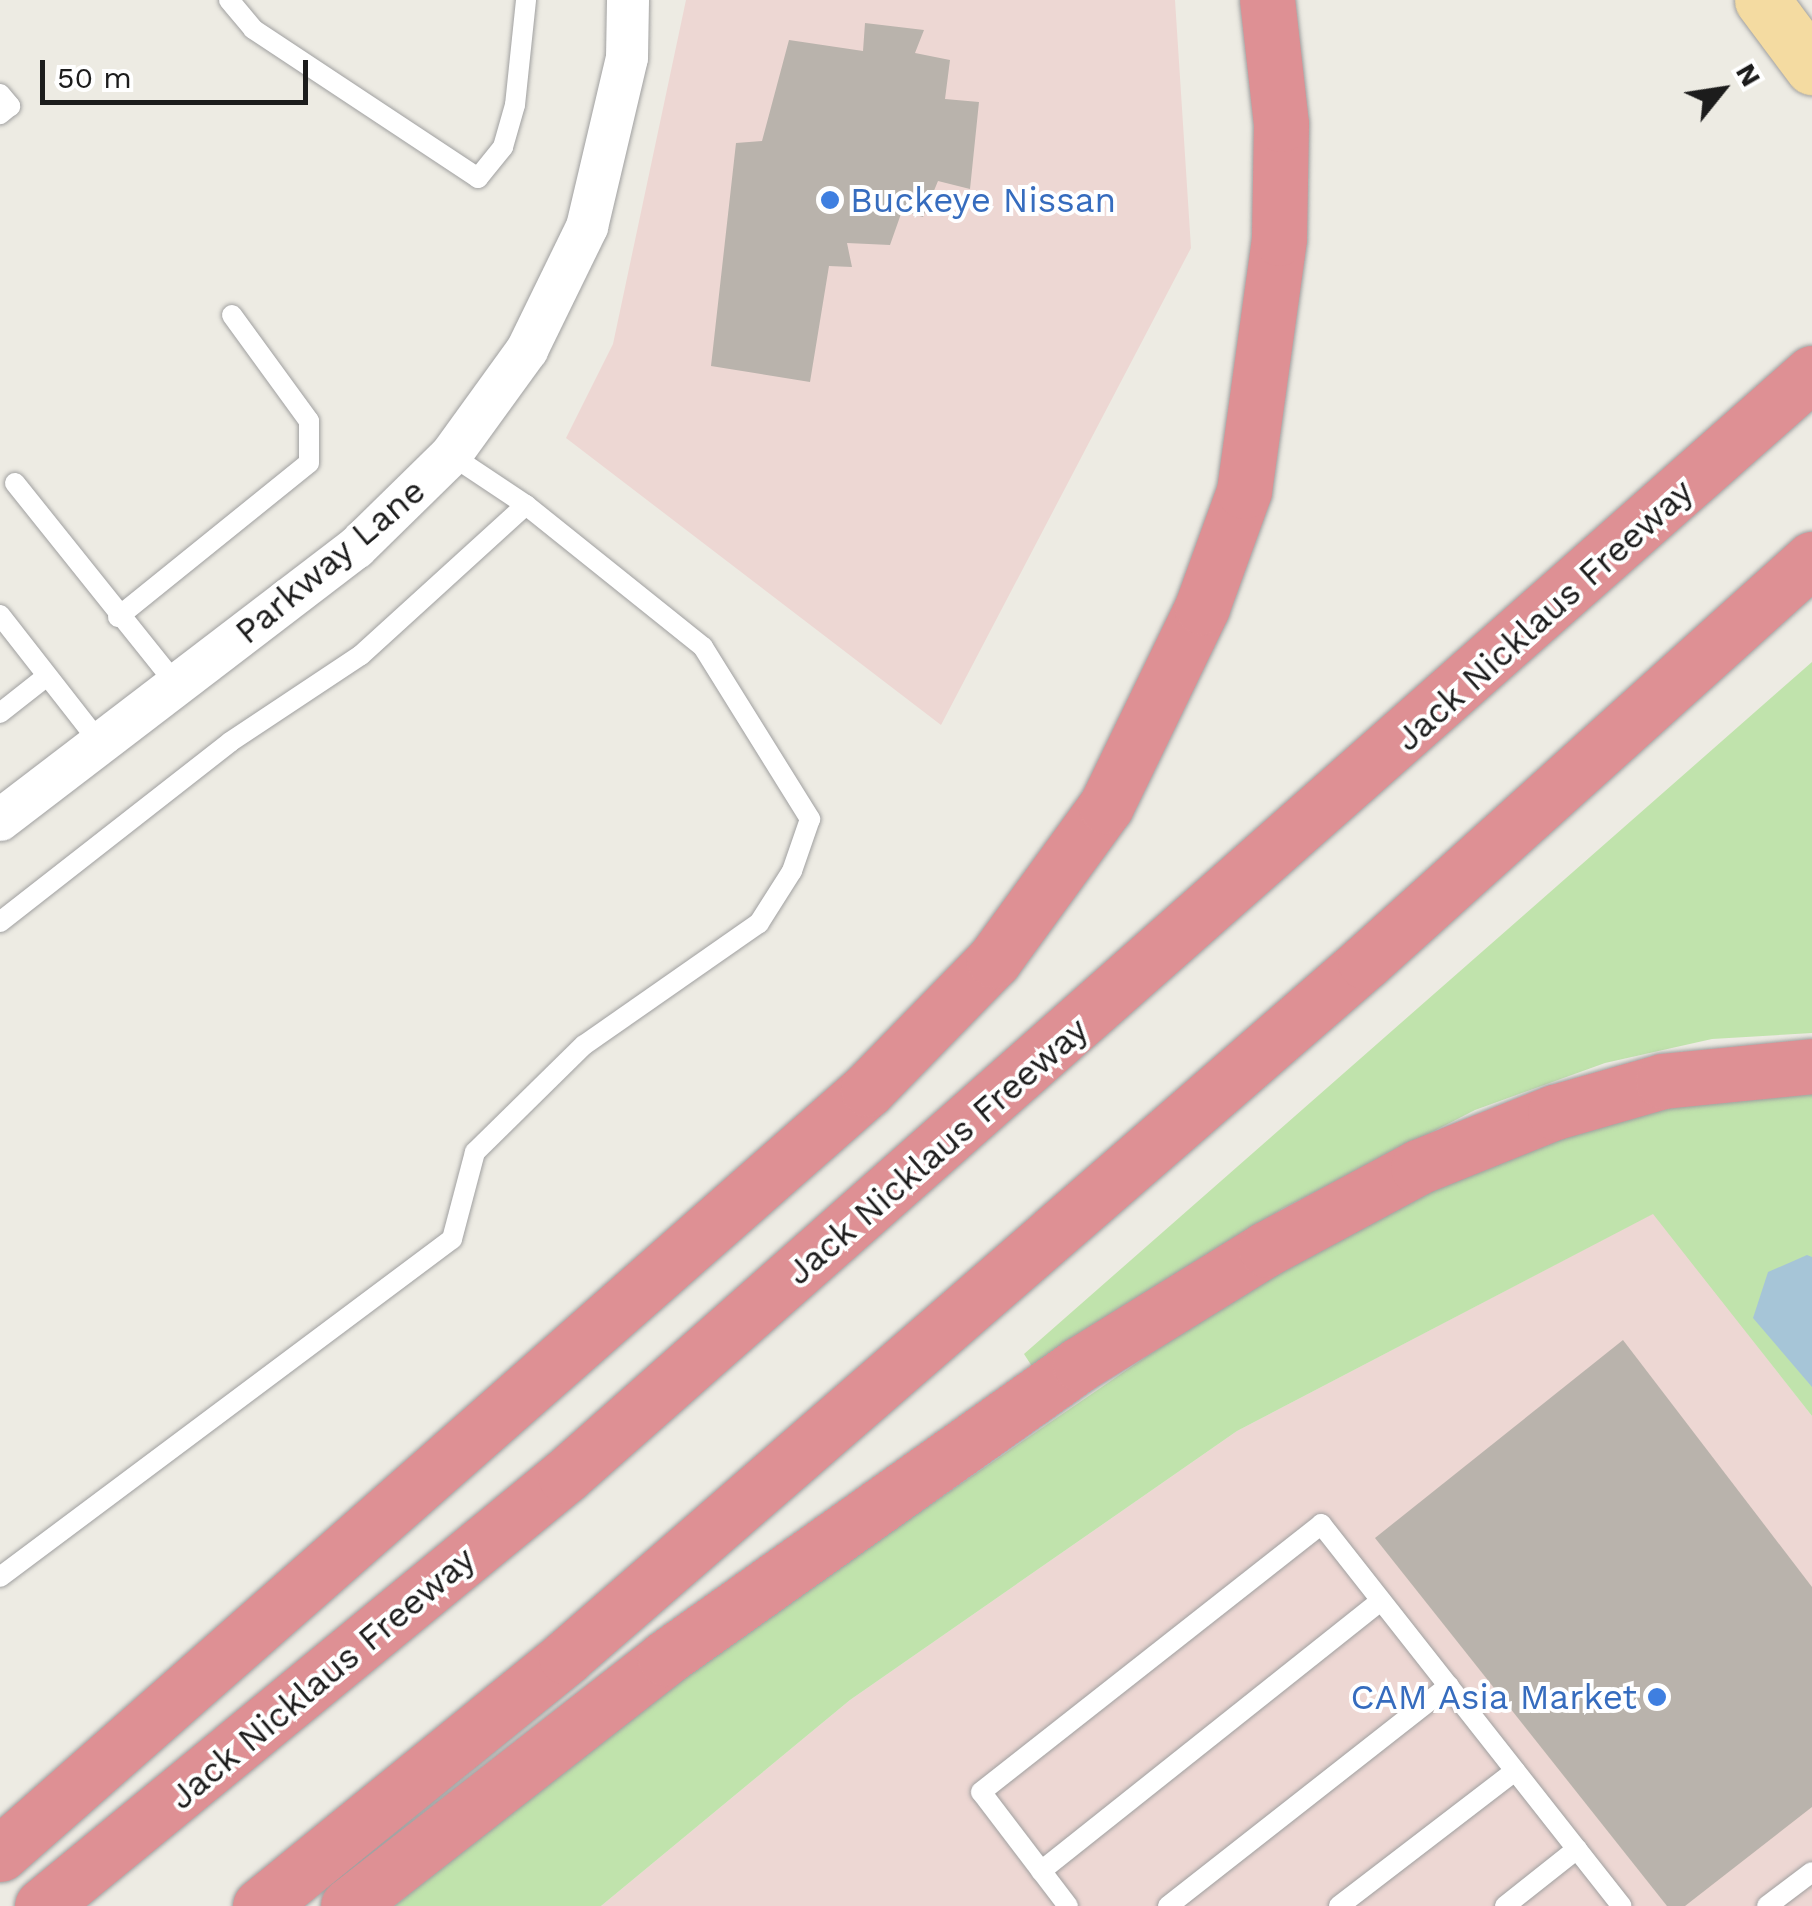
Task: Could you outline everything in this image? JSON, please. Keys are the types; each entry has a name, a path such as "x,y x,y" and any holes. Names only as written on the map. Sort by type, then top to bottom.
{"highway":[{"path":"0,1854 868,1089 994,960 1106,806 1202,607 1244,491 1279,238 1281,124 1267,0"},
{"path":"1729,448 1812,344"},
{"name":"Jack Nicklaus Freeway","path":"42,1906 565,1476 1812,373"},
{"path":"260,1906 627,1604 1812,559"},
{"path":"348,1906 665,1658 1080,1364 1266,1249 1418,1167 1555,1112 1663,1080 1812,1066"}],"main road":[{"path":"1762,0 1812,67"}],"street":[{"name":"Parkway Lane","path":"0,820 356,548 452,455 526,350 587,227 627,58 628,0"}],"lane":[{"path":"229,0 253,29 478,178 491,170 511,120 526,0"},
{"path":"0,94 10,106 0,114"},
{"path":"118,617 310,463 309,421 232,315"},
{"path":"0,1577 452,1239 475,1152 584,1045 759,923 792,871 810,819 703,647 526,505 452,455"},
{"path":"15,482 118,617 177,685"},
{"path":"0,922 230,742 361,655 526,505"},
{"path":"0,615 100,743"},
{"path":"0,713 47,676"},
{"path":"1068,1906 981,1792 1320,1524 1622,1906"},
{"path":"1041,1871 1381,1602"},
{"path":"1168,1906 1448,1686"},
{"path":"1339,1906 1515,1771"},
{"path":"1505,1906 1577,1849"},
{"path":"1767,1906 1812,1872"}],"shaded area":[{"path":"686,0 1175,0 1191,248 941,725 566,438 613,344"},
{"path":"1654,1213 1812,1416 1812,1906 601,1906 850,1700 1237,1431"}],"green space":[{"path":"1812,662 1812,1033 1712,1039 1605,1063 1475,1110 1282,1209 1035,1371 1024,1354"},
{"path":"1812,1089 1812,1416 1653,1214 1237,1431 850,1700 601,1906 394,1906 696,1665 1283,1263 1442,1177 1573,1132 1720,1092"}],"water":[{"path":"1807,1255 1812,1257 1812,1387 1753,1318 1768,1272"}],"building":[{"name":"Buckeye Nissan","path":"865,23 924,30 915,53 950,60 945,99 979,102 970,189 938,181 923,217 902,211 890,245 847,243 852,267 829,266 810,382 711,366 736,143 762,141 789,40 863,51"},
{"name":"CAM Asia Market","path":"1623,1340 1812,1587 1812,1807 1685,1906 1667,1906 1375,1538"}],"place":[{"name":"Buckeye Nissan","path":"830,200"},
{"name":"CAM Asia Market","path":"1657,1697"}]}
